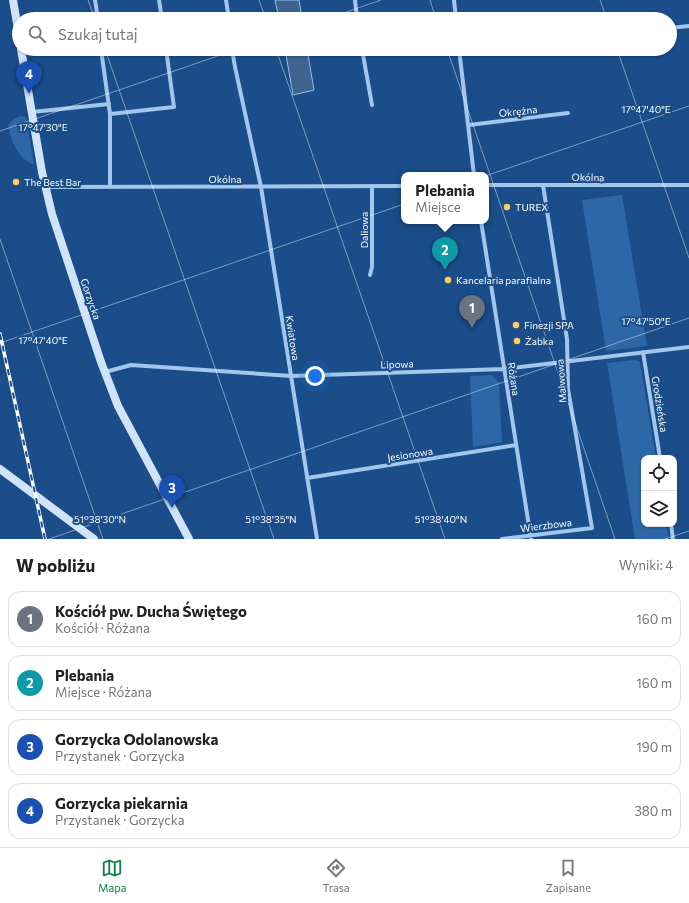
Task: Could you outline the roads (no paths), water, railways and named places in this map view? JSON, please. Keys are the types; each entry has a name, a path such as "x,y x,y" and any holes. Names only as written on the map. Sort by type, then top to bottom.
{"street":[{"path":"13,0 15,12"},
{"path":"95,0 97,12"},
{"path":"160,0 161,12"},
{"path":"226,0 228,12"},
{"path":"356,0 357,12"},
{"path":"454,0 455,12"},
{"path":"677,27 689,26"},
{"name":"Gorzycka","path":"22,56 42,172 55,222 105,372 118,406 189,539"},
{"path":"103,56 110,114 110,187"},
{"path":"110,114 174,107 167,56"},
{"name":"Kwiatowa","path":"233,56 234,68 261,187 317,539"},
{"path":"363,56 372,105"},
{"path":"460,56 474,172"},
{"path":"32,112 109,104"},
{"name":"Okrężna","path":"469,124 568,113"},
{"name":"Okólna","path":"489,185 689,185"},
{"name":"Malwowa","path":"543,185 566,340 568,389 592,528"},
{"name":"Daliowa","path":"370,274 372,267 372,186"},
{"name":"Okólna","path":"46,187 401,186"},
{"name":"Różana","path":"481,224 530,537"},
{"name":"Lipowa","path":"105,372 131,366 291,376 504,369 689,347"},
{"name":"Grodzieńska","path":"643,352 660,455"},
{"name":"Jesionowa","path":"307,478 516,445"},
{"path":"0,469 94,539"},
{"path":"671,527 673,539"},
{"name":"Wierzbowa","path":"502,539 530,537 592,528"}],"railway":[{"path":"0,334 45,539"}],"place":[{"name":"Gorzycka piekarnia","path":"29,94"},
{"name":"The Best Bar","path":"16,182"},
{"name":"TUREX","path":"507,207"},
{"name":"Plebania","path":"445,270"},
{"name":"Kancelaria parafialna","path":"448,280"},
{"name":"Finezji SPA","path":"516,325"},
{"name":"Kościół pw. Ducha Świętego","path":"472,328"},
{"name":"Żabka","path":"517,341"},
{"name":"Gorzycka Odolanowska","path":"172,508"}]}
